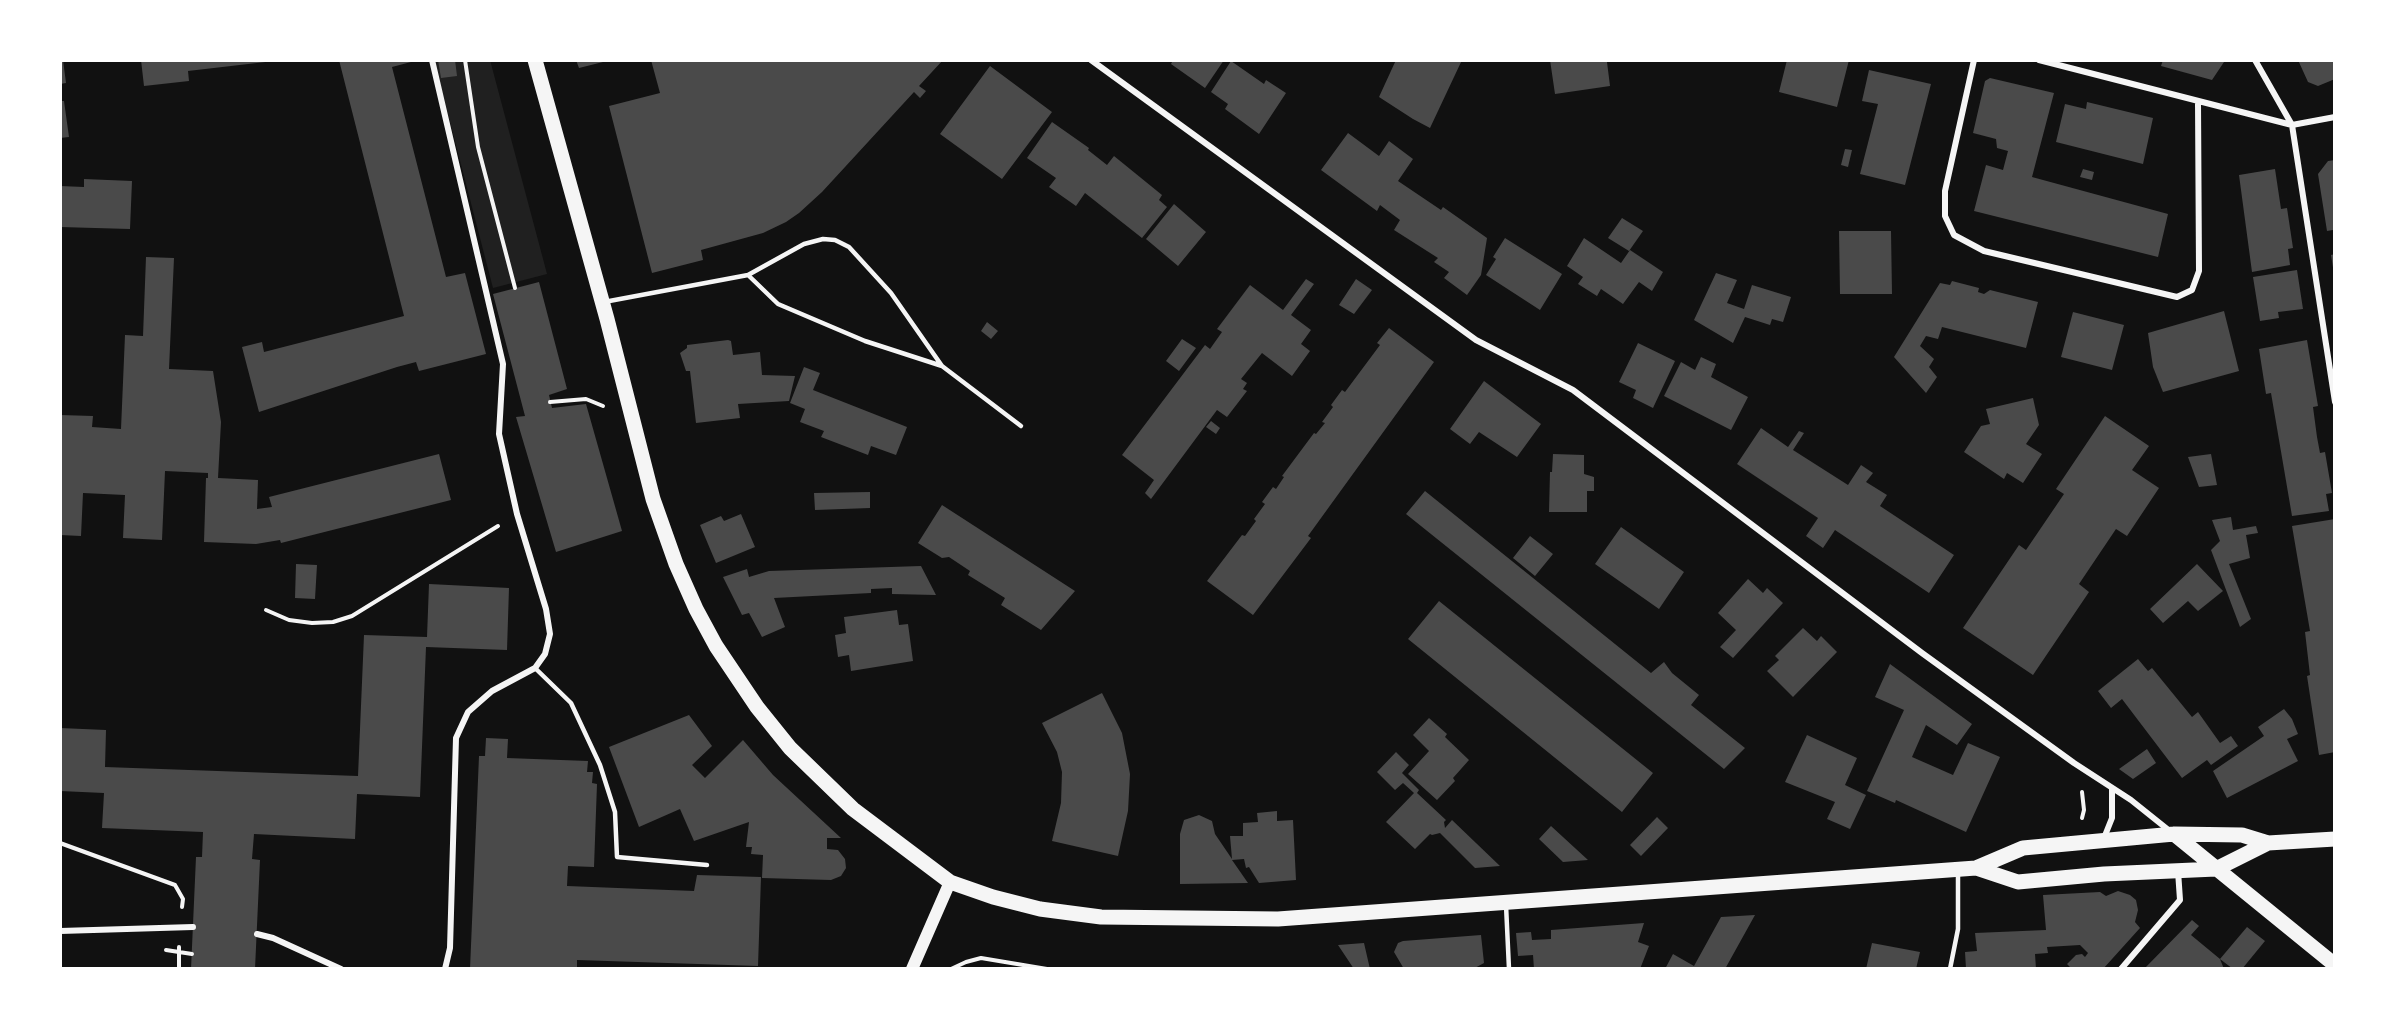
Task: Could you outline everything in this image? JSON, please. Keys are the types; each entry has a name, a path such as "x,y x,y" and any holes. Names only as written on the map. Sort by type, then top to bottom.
{"main road":[{"path":"535,60 602,302 653,499 676,564 696,609 716,646 758,707 790,748 853,809 950,882 993,897 1040,909 1101,917 1278,919 1958,870 1976,868 2023,848 2174,834 2242,835 2268,843 2335,839"},
{"path":"2174,834 2335,965"},
{"path":"1976,868 2018,882 2216,868 2268,843"},
{"path":"912,969 950,882"}],"street":[{"path":"432,60 503,364 499,434 517,514 546,609 550,634 545,654 535,668 492,691 468,712 456,738 450,948 445,969"},
{"path":"1091,60 1476,340 1573,390 1922,653 2112,789 2131,800 2174,834"},
{"path":"1974,60 1945,191 1945,216 1954,235 1984,251 2177,297 2192,290 2199,271 2198,102"},
{"path":"2039,60 2292,125 2335,117"},
{"path":"2255,60 2292,125 2335,402"},
{"path":"2102,841 2112,818 2112,789"},
{"path":"2121,969 2180,900 2178,870"},
{"path":"60,931 193,927"},
{"path":"257,934 273,938 341,969"}],"lane":[{"path":"602,302 748,275 804,244 823,239 835,240 849,248 891,293 942,366 1021,426"},
{"path":"748,275 778,304 865,341 942,366"},
{"path":"535,668 572,703 600,765 615,812 617,857 707,865"},
{"path":"1950,969 1958,929 1958,870"},
{"path":"1506,903 1509,969"}],"path":[{"path":"465,60 478,147 515,288"},
{"path":"550,402 586,399 604,406 628,403"},
{"path":"266,610 289,620 312,623 333,622 352,616 517,514"},
{"path":"60,843 175,885 183,899 179,969"},
{"path":"951,969 981,958 1028,968 1047,969"}],"shaded area":[{"path":"434,60 490,60 547,274 493,288"}],"building":[{"path":"60,60 63,60 66,83 60,84"},
{"path":"141,60 274,61 188,71 189,81 144,86"},
{"path":"339,60 411,60 411,62 392,67 446,277 465,273 486,354 419,371 416,362 259,412 242,347 262,342 264,352 404,316"},
{"path":"438,60 455,60 457,76 441,78"},
{"path":"576,60 607,60 607,61 579,68"},
{"path":"651,60 943,60 919,86 926,91 920,98 914,92 822,192 799,213 763,233 701,250 703,260 652,273 609,106 660,93"},
{"path":"1173,60 1224,60 1205,88 1171,64"},
{"path":"1396,60 1462,60 1430,128 1379,97"},
{"path":"1550,60 1611,60 1607,62 1610,86 1555,94"},
{"path":"1787,60 1849,60 1837,107 1779,92"},
{"path":"2163,60 2223,60 2224,62 2212,80 2161,66"},
{"path":"2298,60 2335,60 2335,79 2318,86 2308,82"},
{"path":"1231,61 1264,84 1266,80 1286,93 1259,134 1225,109 1228,104 1211,92"},
{"path":"990,66 1052,112 1002,179 940,134"},
{"path":"1869,70 1931,84 1905,185 1860,174 1878,104 1862,101"},
{"path":"1990,78 2054,93 2032,177 2168,214 2158,257 1974,211 1986,165 2003,170 2008,151 1997,148 1996,139 1973,133 1985,81"},
{"path":"60,101 64,101 69,137 60,138"},
{"path":"2087,102 2153,118 2143,164 2056,142 2065,104 2086,109"},
{"path":"1052,122 1089,148 1088,150 1107,165 1114,156 1162,195 1159,200 1167,207 1142,238 1085,193 1076,206 1049,187 1056,178 1027,158"},
{"path":"1348,133 1379,156 1389,141 1413,159 1398,181 1441,210 1443,207 1487,238 1481,275 1467,295 1444,278 1449,272 1434,262 1438,258 1394,230 1400,220 1380,205 1377,211 1321,170"},
{"path":"1845,149 1852,150 1848,167 1841,165"},
{"path":"2335,160 2334,235 2333,230 2327,231 2318,174 2328,161"},
{"path":"2083,169 2094,172 2092,180 2080,177"},
{"path":"2275,169 2281,209 2287,208 2293,248 2288,249 2290,265 2252,272 2239,175"},
{"path":"84,179 132,181 130,229 60,227 60,186 84,187"},
{"path":"1174,204 1206,232 1178,266 1146,239"},
{"path":"1622,218 1643,231 1629,251 1608,238"},
{"path":"1839,231 1891,231 1892,294 1840,294"},
{"path":"1505,238 1562,274 1540,310 1486,275 1496,259 1493,257"},
{"path":"1584,238 1621,263 1630,250 1663,272 1652,291 1639,282 1623,304 1601,289 1597,296 1578,284 1583,277 1567,266"},
{"path":"2335,254 2335,274 2334,274 2331,255"},
{"path":"146,257 174,258 169,369 213,371 221,422 218,478 258,480 257,509 272,507 269,497 439,454 451,500 281,543 280,540 256,544 204,542 208,473 165,471 162,540 123,538 125,495 83,493 81,536 60,535 60,415 93,416 92,427 121,429 125,335 143,336"},
{"path":"2297,270 2303,309 2278,312 2279,318 2260,321 2253,277"},
{"path":"1716,273 1737,280 1727,303 1744,309 1752,285 1791,297 1783,322 1772,319 1770,325 1745,317 1733,343 1694,320"},
{"path":"1306,279 1314,284 1291,315 1311,330 1301,344 1310,351 1292,376 1262,353 1241,379 1247,383 1243,389 1247,391 1227,417 1217,410 1151,499 1145,493 1154,480 1122,455 1205,345 1210,349 1222,332 1217,329 1250,285 1283,310"},
{"path":"1356,279 1372,290 1354,314 1339,305"},
{"path":"1952,281 1979,288 1978,292 1984,294 1990,290 2038,302 2026,348 1942,327 1938,339 1926,336 1920,346 1934,359 1929,367 1937,377 1926,393 1894,357 1940,283 1950,285"},
{"path":"539,282 567,389 549,395 552,408 586,404 622,531 556,552 516,417 525,416 493,294"},
{"path":"2224,311 2239,371 2163,392 2153,367 2148,333"},
{"path":"2073,312 2124,325 2112,370 2061,357"},
{"path":"987,322 998,331 991,339 981,331"},
{"path":"1389,328 1434,362 1308,536 1311,538 1253,615 1207,581 1242,535 1245,536 1256,521 1254,519 1265,504 1262,502 1273,487 1276,489 1284,477 1282,476 1314,433 1316,434 1325,423 1322,422 1333,407 1331,405 1342,390 1345,392 1380,345 1377,343"},
{"path":"1182,339 1196,348 1179,371 1166,361"},
{"path":"2307,340 2318,406 2313,407 2317,437 2320,453 2325,452 2332,493 2326,494 2329,511 2292,516 2271,393 2266,394 2259,349"},
{"path":"731,341 733,355 760,352 762,375 795,376 789,401 738,404 740,418 696,423 690,371 686,371 680,353 687,348 687,345"},
{"path":"1638,343 1675,361 1653,408 1633,398 1636,390 1619,382"},
{"path":"1701,357 1716,364 1711,377 1748,397 1731,430 1664,396 1681,362 1695,370"},
{"path":"804,367 820,373 813,390 907,427 896,455 871,446 868,455 821,437 824,431 800,422 805,409 790,403"},
{"path":"1484,381 1541,424 1517,457 1479,432 1470,444 1450,429"},
{"path":"2033,398 2039,425 2026,444 2042,454 2023,483 2007,473 2004,479 1964,452 1981,426 1990,424 1986,409"},
{"path":"2105,416 2149,446 2132,470 2159,488 2127,536 2116,529 2079,584 2089,592 2033,675 1963,628 2019,545 2026,550 2064,494 2056,489"},
{"path":"1211,421 1220,428 1216,434 1206,427"},
{"path":"1761,428 1788,447 1799,431 1804,433 1793,450 1848,485 1861,465 1873,473 1866,482 1887,495 1880,506 1954,555 1929,593 1835,530 1823,548 1806,536 1818,518 1737,464"},
{"path":"1553,454 1584,455 1584,474 1594,477 1594,491 1587,491 1587,512 1549,512"},
{"path":"2211,454 2217,485 2199,487 2188,457"},
{"path":"1425,491 1651,673 1664,662 1672,673 1699,695 1691,705 1745,748 1724,769 1406,514"},
{"path":"870,492 870,508 815,510 814,493"},
{"path":"942,505 1075,591 1041,630 1001,605 1005,598 968,575 970,571 949,557 942,558 918,543"},
{"path":"741,514 755,547 716,563 700,525 721,516 724,521"},
{"path":"2231,517 2233,530 2256,526 2258,533 2246,535 2250,558 2229,564 2251,619 2240,627 2211,550 2220,541 2212,520"},
{"path":"2335,519 2335,752 2319,755 2307,676 2310,675 2305,632 2310,631 2292,526"},
{"path":"1621,527 1684,572 1659,609 1595,564"},
{"path":"1530,536 1553,554 1535,576 1513,558"},
{"path":"296,564 317,565 315,599 295,598"},
{"path":"2197,564 2223,591 2198,611 2188,601 2163,623 2150,609"},
{"path":"921,566 936,595 892,594 892,588 871,589 871,593 774,598 785,627 762,637 749,613 742,615 723,577 747,569 749,577 769,571"},
{"path":"1748,579 1763,593 1767,588 1783,603 1733,658 1720,647 1736,630 1718,613"},
{"path":"429,584 509,588 507,650 426,647 420,797 357,794 355,839 254,834 252,859 260,860 255,969 191,969 196,857 202,857 203,832 102,828 104,793 60,791 60,728 106,730 105,767 358,776 364,635 427,637"},
{"path":"1439,601 1653,773 1622,812 1408,639"},
{"path":"897,610 899,625 908,624 913,661 851,671 849,655 838,657 835,635 846,633 844,617"},
{"path":"1803,628 1817,641 1821,636 1837,652 1793,697 1767,671 1779,660 1775,656"},
{"path":"2138,659 2148,671 2152,668 2192,717 2198,712 2220,743 2231,736 2238,746 2211,765 2207,760 2182,778 2122,699 2111,708 2098,691"},
{"path":"1890,664 1972,724 1957,745 1926,725 1912,757 1953,775 1968,743 2000,757 1966,832 1896,800 1895,803 1867,791 1904,710 1875,697"},
{"path":"1102,693 1122,733 1130,774 1128,811 1118,856 1052,841 1061,803 1062,772 1057,752 1042,723"},
{"path":"2284,709 2292,719 2298,734 2287,739 2298,761 2227,798 2213,771 2264,736 2258,727"},
{"path":"689,715 712,746 692,765 705,778 743,740 773,775 841,838 827,838 827,849 838,850 845,859 846,868 841,876 831,880 762,878 763,855 751,854 752,847 746,847 749,822 694,841 680,809 639,827 609,747"},
{"path":"1429,718 1447,734 1445,737 1469,760 1453,778 1455,781 1437,800 1408,774 1429,751 1413,735"},
{"path":"1807,735 1857,758 1845,785 1866,795 1850,829 1827,819 1835,802 1785,782"},
{"path":"486,738 508,739 507,758 588,761 587,772 593,772 592,783 597,784 594,867 568,866 567,886 694,891 697,875 761,877 758,966 577,960 577,969 470,969 479,756 485,756"},
{"path":"2147,749 2156,763 2133,779 2119,769"},
{"path":"1396,752 1409,765 1402,773 1419,790 1417,793 1446,820 1445,828 1452,820 1500,866 1475,868 1440,833 1430,834 1415,849 1386,822 1414,793 1403,783 1395,790 1377,772"},
{"path":"1277,811 1277,821 1293,820 1296,880 1259,883 1249,867 1246,868 1244,859 1232,860 1248,883 1180,884 1180,834 1184,820 1199,815 1212,821 1215,834 1232,859 1230,836 1243,836 1243,823 1258,822 1257,813"},
{"path":"1657,817 1668,828 1641,856 1630,845"},
{"path":"1551,826 1588,860 1563,862 1539,839"},
{"path":"2118,891 2136,900 2138,910 2135,922 2140,928 2103,969 2072,969 2067,964 2076,955 2082,954 2085,957 2088,953 2080,945 2047,947 2048,953 2035,954 2036,969 1966,969 1965,952 1977,951 1975,933 2046,930 2043,895 2100,892 2106,896"},
{"path":"1755,915 1725,969 1665,969 1673,954 1694,966 1721,917"},
{"path":"2192,920 2199,926 2191,935 2220,959 2224,969 2144,969"},
{"path":"1644,923 1638,942 1649,946 1640,969 1534,969 1533,955 1518,956 1516,933 1531,932 1532,940 1551,939 1551,930"},
{"path":"2247,927 2265,941 2242,969 2233,969 2220,959"},
{"path":"1481,935 1484,963 1473,969 1404,969 1394,952 1398,943 1403,941"},
{"path":"1364,943 1370,969 1354,969 1338,945"},
{"path":"1872,943 1920,952 1916,969 1866,969"}]}
